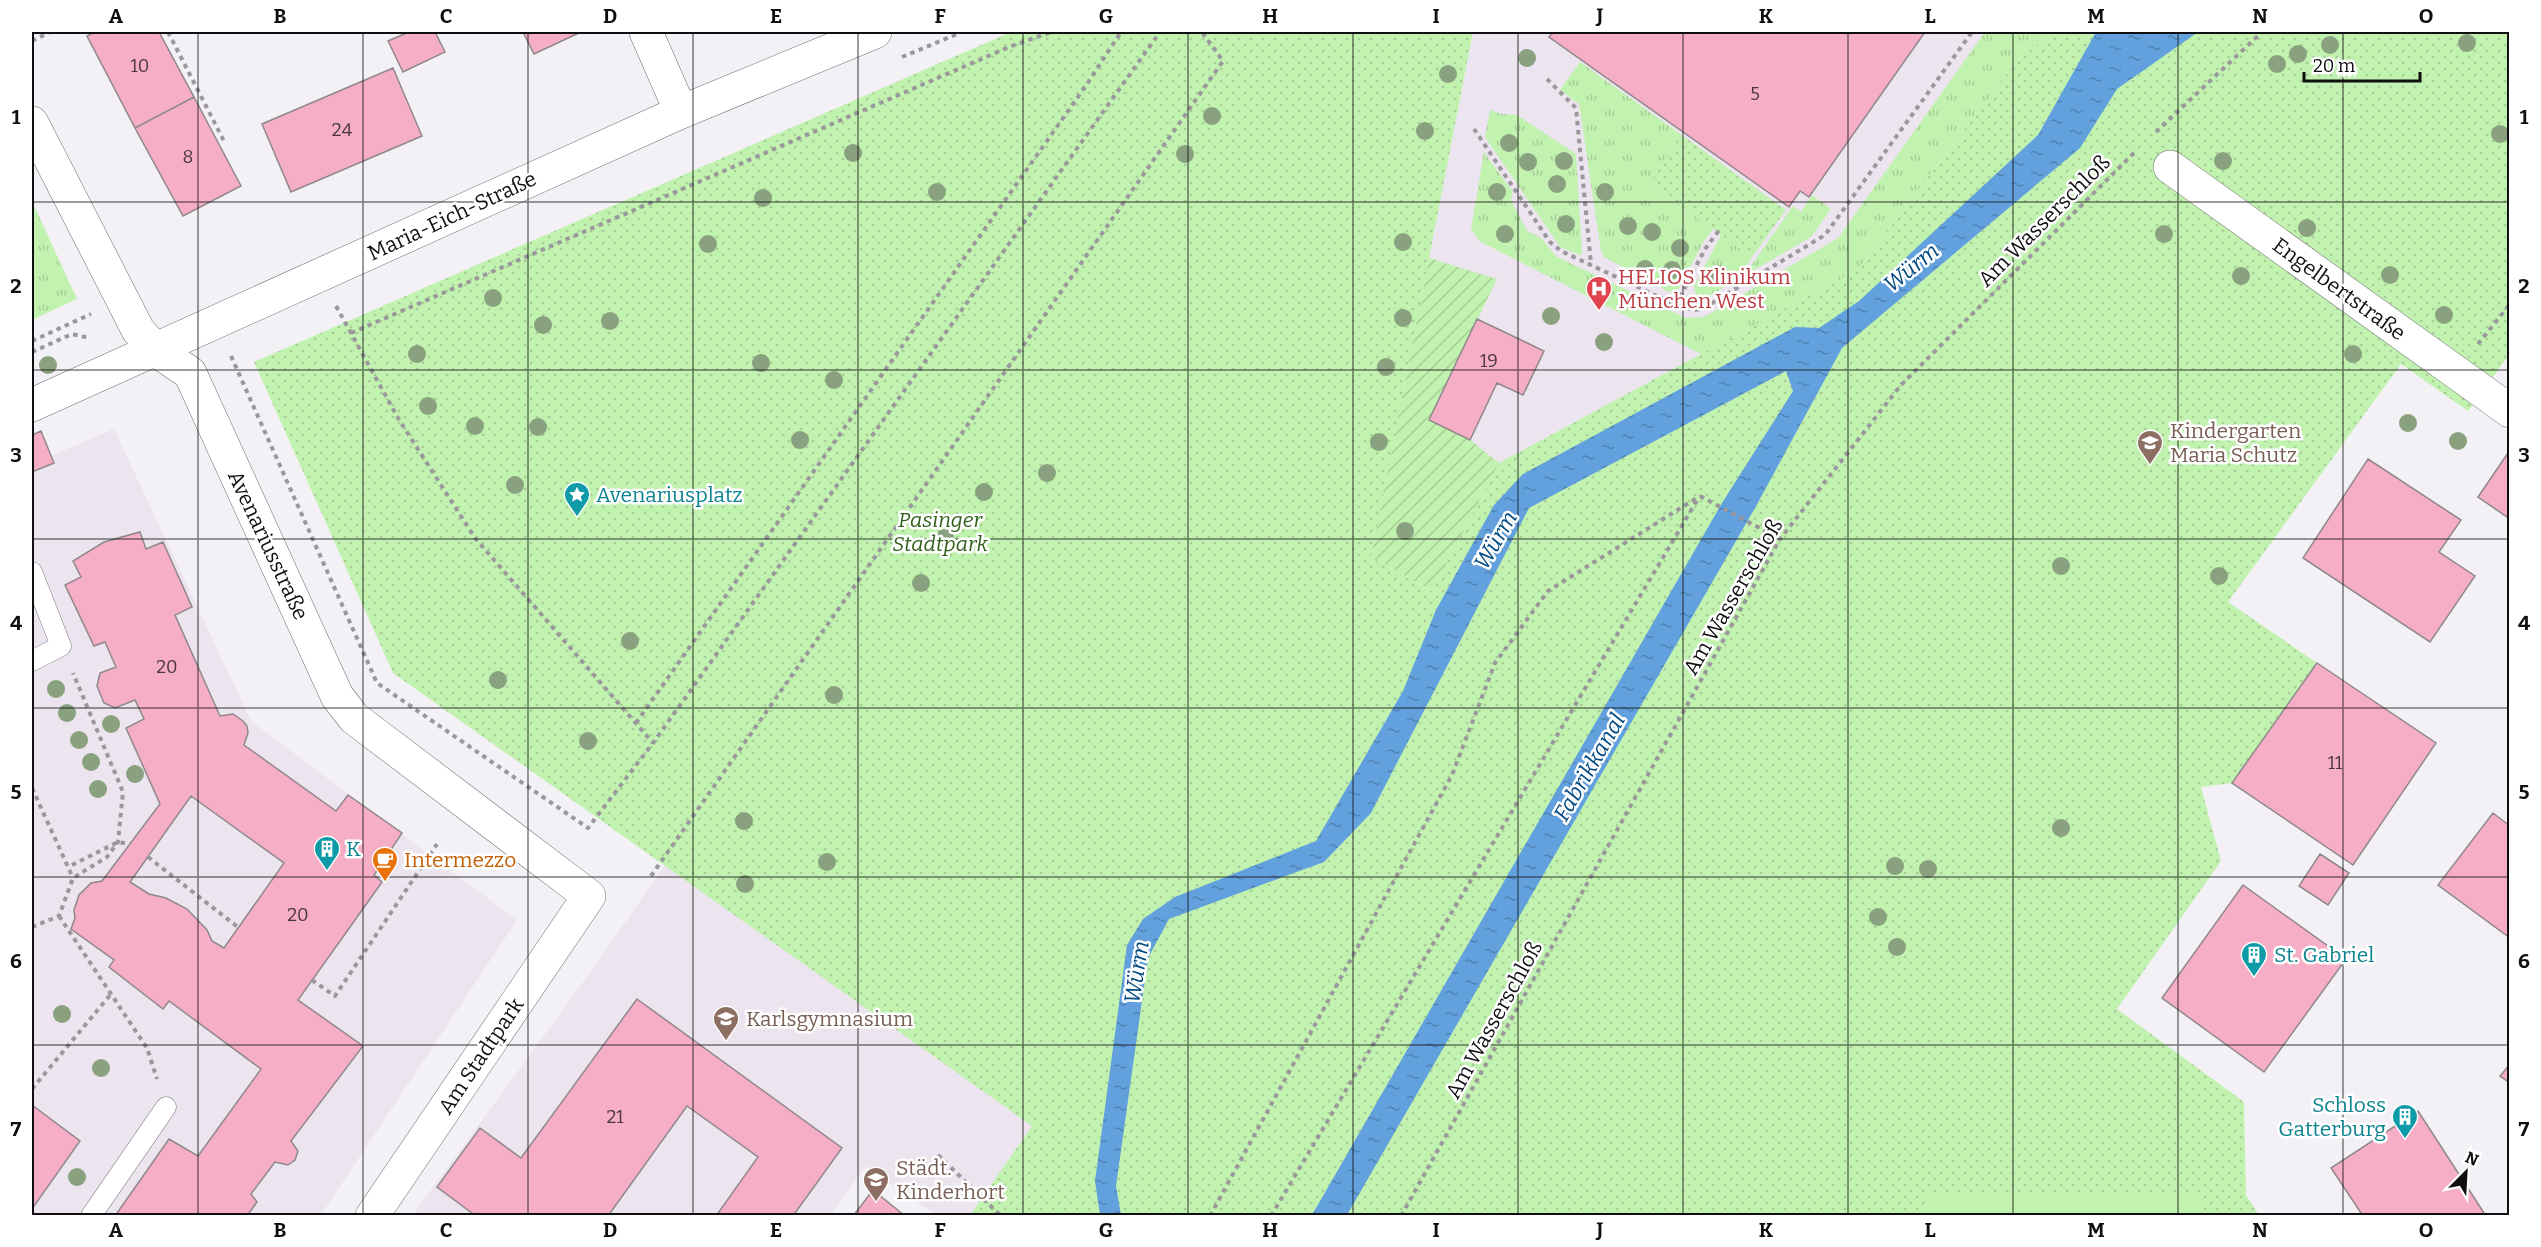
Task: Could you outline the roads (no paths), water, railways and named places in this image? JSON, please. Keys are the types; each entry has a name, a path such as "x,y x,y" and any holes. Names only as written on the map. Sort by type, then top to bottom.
{"street":[{"path":"646,32 681,112"},
{"name":"Maria-Eich-Straße","path":"32,405 681,112 875,32"},
{"name":"Avenariusstraße","path":"32,123 138,330 154,349 190,373 337,696 354,718 590,896"},
{"name":"Engelbertstraße","path":"2170,167 2510,411"},
{"name":"Am Stadtpark","path":"372,1215 590,896"}],"lane":[{"path":"32,572 61,646 32,661"},
{"path":"91,1215 166,1107"}],"water":[{"path":"2096,32 2198,32 2117,89 2080,148 1842,348 1755,508 1347,1215 1312,1215 1722,503 1793,391 1786,371 1529,508 1371,813 1324,862 1169,919 1148,958 1116,1186 1121,1215 1100,1215 1095,1181 1127,945 1143,919 1175,897 1316,841 1403,691 1436,610 1494,505 1523,474 1795,327 1819,328 1859,301 2038,135"}],"place":[{"name":"HELIOS Klinikum München West","path":"1599,312"},
{"name":"Kindergarten Maria Schutz","path":"2150,466"},
{"name":"Avenariusplatz","path":"577,518"},
{"name":"K","path":"327,872"},
{"name":"Intermezzo","path":"385,883"},
{"name":"St. Gabriel","path":"2254,978"},
{"name":"Karlsgymnasium","path":"726,1042"},
{"name":"Schloss Gatterburg","path":"2405,1140"},
{"name":"Städt. Kinderhort","path":"876,1203"}],"water label":[{"name":"Würm","path":"1911,267"},
{"name":"Würm","path":"1495,540"},
{"name":"Fabrikkanal","path":"1589,767"},
{"name":"Würm","path":"1136,972"}],"park label":[{"name":"Pasinger Stadtpark","path":"940,532"}]}
